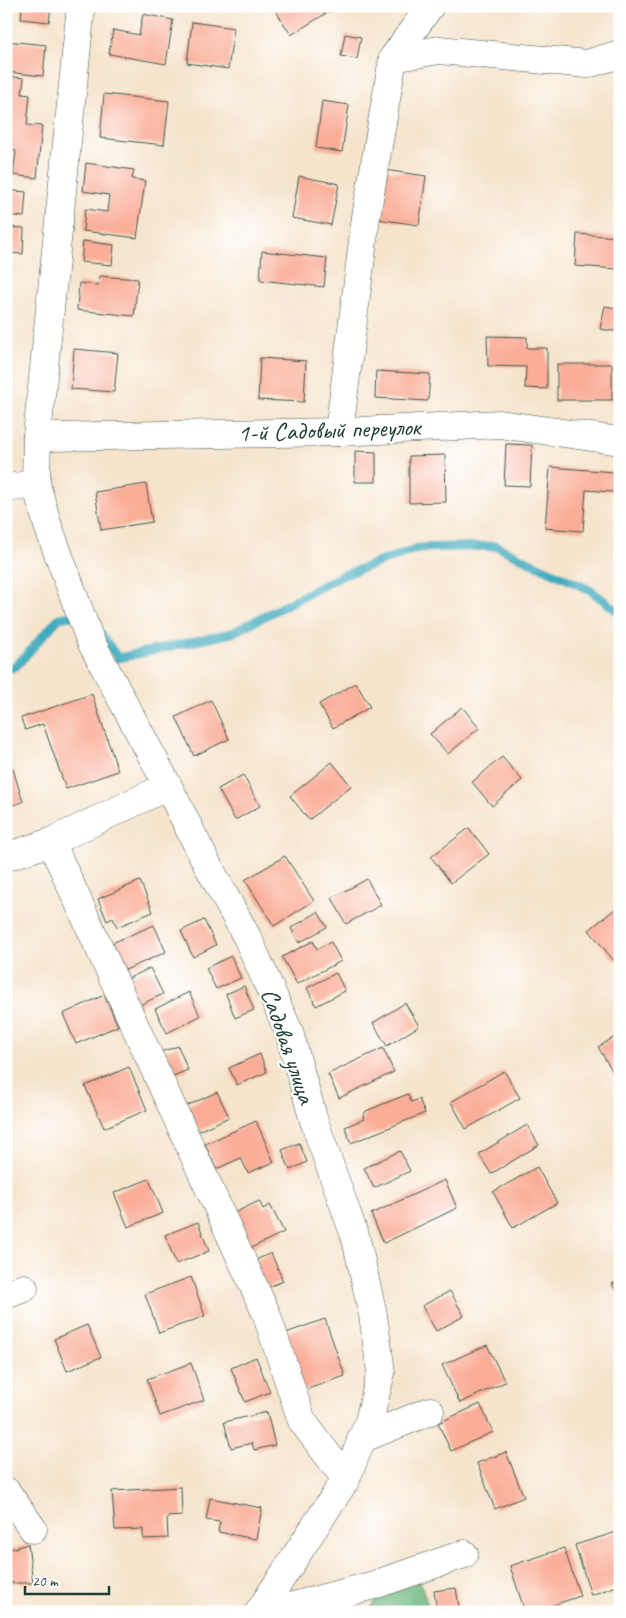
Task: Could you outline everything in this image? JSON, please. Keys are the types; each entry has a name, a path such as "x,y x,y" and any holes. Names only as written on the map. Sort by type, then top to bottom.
{"street":[{"path":"6,488 36,484 37,436 81,6"},
{"path":"338,432 366,217 393,58 430,6"},
{"path":"393,58 439,50 587,64 620,54"},
{"name":"1-й Садовый переулок","path":"37,436 338,432 500,424 620,441"},
{"name":"Садовая улица","path":"36,484 48,526 90,640 248,939 288,1032 314,1121 356,1239 373,1315 381,1372 368,1421 346,1479 259,1612"},
{"path":"6,857 51,842 168,786"},
{"path":"51,842 266,1313 302,1421 346,1479"},
{"path":"361,1439 430,1411"},
{"path":"6,1490 33,1529"},
{"path":"270,1612 374,1585 464,1554"}],"green space":[{"path":"420,1581 430,1612 368,1612 377,1599"}],"building":[{"path":"22,6 51,6 49,22 21,19"},
{"path":"277,6 332,6 333,9 291,35 274,8"},
{"path":"143,14 173,20 166,64 109,54 113,30 139,35"},
{"path":"192,22 234,28 228,69 187,63"},
{"path":"345,34 361,37 357,59 341,56"},
{"path":"6,41 46,45 43,76 6,72"},
{"path":"6,76 24,78 22,94 30,95 27,125 42,126 37,178 13,175 16,151 6,150"},
{"path":"104,94 169,101 164,145 100,138"},
{"path":"322,101 349,105 342,152 316,148"},
{"path":"86,163 134,170 132,179 145,181 137,238 83,231 85,209 107,212 109,195 83,191"},
{"path":"384,170 426,176 419,225 377,219"},
{"path":"299,176 339,184 331,225 292,218"},
{"path":"6,190 26,192 24,217 6,215"},
{"path":"6,227 24,228 23,254 6,253"},
{"path":"577,234 619,237 617,269 575,266"},
{"path":"83,241 114,245 112,265 81,262"},
{"path":"262,251 327,258 324,287 260,280"},
{"path":"99,276 138,279 134,316 77,310 79,283 98,285"},
{"path":"605,306 620,309 620,332 600,329"},
{"path":"487,336 527,337 527,348 547,348 547,389 525,388 526,367 488,366"},
{"path":"74,349 118,353 114,392 71,389"},
{"path":"260,358 306,361 304,402 258,400"},
{"path":"557,364 612,364 612,400 557,400"},
{"path":"376,371 430,374 428,401 375,398"},
{"path":"506,444 532,445 530,486 504,485"},
{"path":"355,451 376,452 376,482 355,482"},
{"path":"445,455 446,502 409,503 409,456"},
{"path":"550,467 615,472 614,492 586,490 583,531 545,528"},
{"path":"146,484 152,522 101,530 95,492"},
{"path":"356,683 370,707 333,728 319,704"},
{"path":"92,694 118,771 66,789 43,724 25,730 21,718"},
{"path":"211,700 229,739 194,756 176,717"},
{"path":"462,707 479,728 448,754 430,734"},
{"path":"502,757 522,780 492,806 472,782"},
{"path":"332,762 351,786 309,820 290,796"},
{"path":"13,769 23,802 6,807 6,771"},
{"path":"243,775 260,806 235,820 218,789"},
{"path":"469,828 489,854 451,883 431,857"},
{"path":"285,856 314,901 274,926 245,880"},
{"path":"367,879 381,905 346,924 332,898"},
{"path":"140,881 153,912 117,927 113,918 107,921 98,899"},
{"path":"620,905 620,956 614,961 589,930"},
{"path":"318,912 327,927 299,943 291,928"},
{"path":"204,920 216,945 193,957 181,931"},
{"path":"154,925 166,952 123,971 112,943"},
{"path":"313,941 317,949 331,942 341,961 297,984 282,957"},
{"path":"231,956 241,978 216,989 206,968"},
{"path":"150,968 163,994 138,1006 125,980"},
{"path":"336,973 345,991 316,1006 307,988"},
{"path":"244,986 254,1010 235,1018 226,994"},
{"path":"189,992 200,1016 167,1033 155,1009"},
{"path":"104,995 118,1026 76,1044 63,1014"},
{"path":"405,1003 419,1026 387,1046 373,1023"},
{"path":"620,1034 620,1068 613,1072 598,1047"},
{"path":"178,1046 188,1070 168,1078 158,1053"},
{"path":"383,1048 394,1072 339,1098 328,1074"},
{"path":"260,1054 267,1072 237,1085 229,1068"},
{"path":"129,1067 147,1110 104,1128 85,1086"},
{"path":"504,1071 520,1098 466,1129 451,1102"},
{"path":"217,1092 229,1117 194,1133 182,1108"},
{"path":"408,1094 411,1102 419,1099 425,1113 351,1143 345,1127 364,1119 363,1116 366,1111"},
{"path":"256,1121 274,1162 248,1173 241,1158 216,1169 205,1144"},
{"path":"527,1125 539,1145 491,1174 479,1154"},
{"path":"299,1143 307,1162 290,1170 282,1150"},
{"path":"400,1151 410,1171 374,1188 364,1168"},
{"path":"537,1167 557,1203 513,1228 493,1192"},
{"path":"149,1179 163,1213 128,1227 114,1193"},
{"path":"445,1180 457,1208 384,1243 371,1214"},
{"path":"259,1201 263,1209 270,1205 284,1232 249,1249 232,1214"},
{"path":"198,1222 209,1251 176,1264 165,1235"},
{"path":"271,1253 283,1281 266,1288 254,1261"},
{"path":"191,1277 205,1316 159,1333 145,1294"},
{"path":"620,1280 620,1297 612,1284"},
{"path":"450,1291 464,1316 436,1331 422,1306"},
{"path":"325,1319 345,1376 302,1391 283,1334"},
{"path":"87,1325 101,1357 67,1371 54,1339"},
{"path":"487,1345 505,1382 460,1403 442,1365"},
{"path":"256,1357 270,1392 245,1402 231,1368"},
{"path":"191,1363 204,1400 160,1416 147,1379"},
{"path":"480,1404 493,1432 451,1451 438,1423"},
{"path":"267,1412 275,1445 254,1450 252,1443 231,1448 224,1422"},
{"path":"506,1452 524,1497 495,1509 477,1463"},
{"path":"181,1487 182,1516 167,1517 168,1538 143,1539 143,1529 115,1530 112,1491"},
{"path":"210,1498 262,1508 256,1539 218,1532 220,1522 206,1520"},
{"path":"620,1531 620,1585 591,1595 575,1545"},
{"path":"28,1544 33,1583 6,1583 7,1550"},
{"path":"564,1548 580,1596 533,1612 525,1612 510,1566"},
{"path":"456,1588 459,1607 437,1610 434,1591"}],"waterway":[{"path":"101,634 118,658 232,633 341,576 418,548 496,546 590,590 620,613"},
{"path":"6,670 16,666 59,618 77,615"}]}
